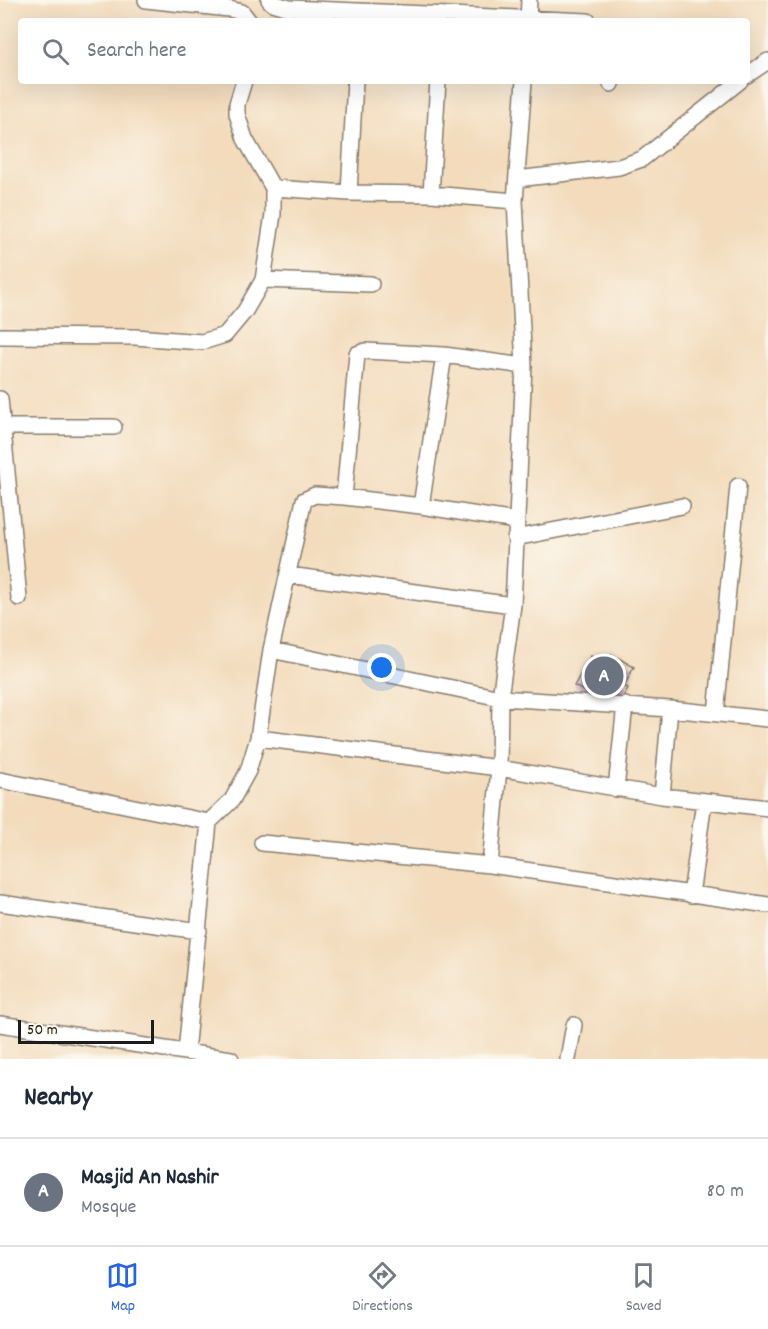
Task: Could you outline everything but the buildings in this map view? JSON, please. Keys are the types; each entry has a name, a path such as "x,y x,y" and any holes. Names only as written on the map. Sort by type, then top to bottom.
{"street":[{"path":"146,0 229,9 242,12 247,18"},
{"path":"269,0 289,8 359,16 442,18"},
{"path":"528,18 529,0"},
{"path":"750,73 768,61"},
{"path":"0,336 135,337 202,342 225,335 245,311 263,280 273,214 273,188 245,139 237,114 237,104 243,84"},
{"path":"349,193 355,84"},
{"path":"431,194 438,84"},
{"path":"490,865 500,768 500,698 513,605 524,366 515,201 524,84"},
{"path":"517,179 619,167 642,159 736,84"},
{"path":"273,188 349,193 431,194 515,201"},
{"path":"263,280 372,284"},
{"path":"344,497 357,354 365,351 444,355 524,366"},
{"path":"421,506 444,355"},
{"path":"0,399 4,465 20,598"},
{"path":"3,428 114,427"},
{"path":"716,714 738,486"},
{"path":"186,1052 209,822 232,800 248,771 258,738 271,650 304,501 315,495 344,497 516,521"},
{"path":"515,538 682,506"},
{"path":"288,575 513,605"},
{"path":"271,650 500,698 625,705 768,719"},
{"path":"616,789 625,705"},
{"path":"662,796 670,709"},
{"path":"258,738 500,768 662,796 768,808"},
{"path":"0,784 209,822"},
{"path":"691,895 704,801"},
{"path":"262,843 490,865 768,905"},
{"path":"0,903 199,931"},
{"path":"0,1024 231,1059"},
{"path":"568,1059 573,1025"},
{"path":"116,1059 117,1043"}],"place":[{"name":"Masjid An Nashir","path":"604,676"}]}
